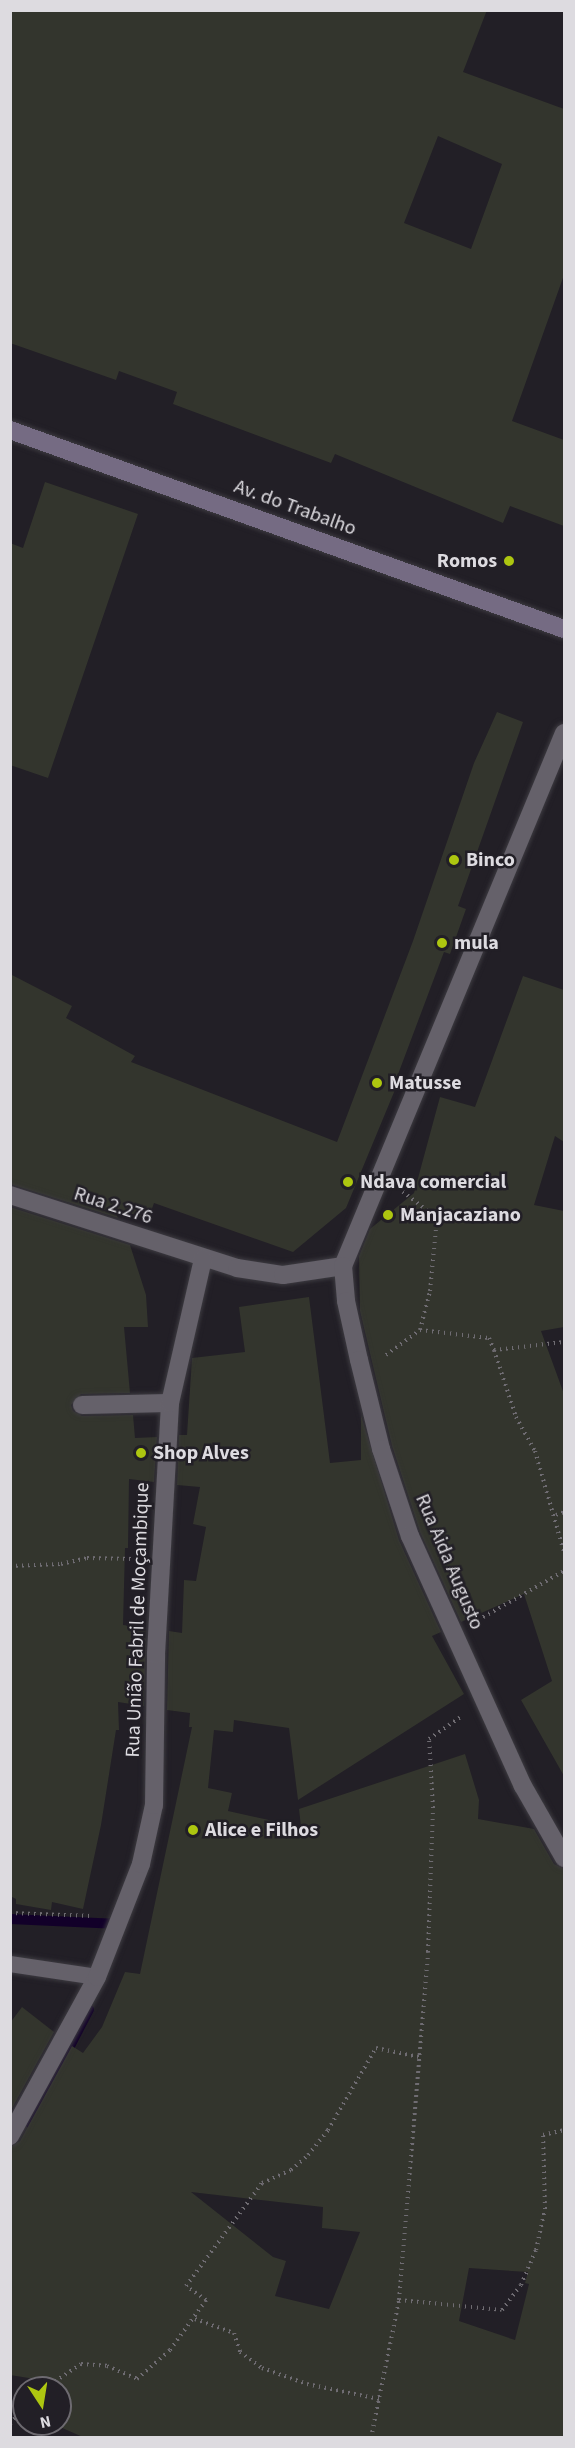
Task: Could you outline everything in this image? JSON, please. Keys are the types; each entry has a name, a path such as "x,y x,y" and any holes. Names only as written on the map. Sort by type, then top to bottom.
{"main road":[{"name":"Av. do Trabalho","path":"10,430 564,629"}],"street":[{"path":"203,1258 283,1275 344,1266 564,733"},
{"name":"Rua 2.276","path":"10,1195 203,1258"},
{"name":"Rua União Fabril de Moçambique","path":"10,2136 97,1977 141,1864 154,1805 156,1654 170,1403 203,1258"},
{"name":"Rua Aida Augusto","path":"344,1266 346,1301 359,1360 381,1449 410,1536 523,1786 564,1858"},
{"path":"82,1406 170,1403"}],"lane":[{"path":"10,1964 97,1977"}],"path":[{"path":"359,1360 389,1354 420,1330 430,1291 437,1218 383,1172"},
{"path":"420,1330 489,1338 516,1417 535,1451 556,1515 564,1552"},
{"path":"494,1350 564,1342"},
{"path":"556,1515 564,1512"},
{"path":"10,1566 61,1564 87,1558 162,1559"},
{"path":"454,1633 564,1571"},
{"path":"371,2438 399,2300 428,1952 433,1808 429,1739 485,1700"},
{"path":"10,1913 121,1917"},
{"path":"63,2376 81,2364 107,2366 137,2379 170,2350 195,2319 206,2300 186,2286 262,2183 291,2170 315,2146 376,2048 419,2057"},
{"path":"399,2300 502,2310 520,2285 536,2250 545,2209 543,2135 564,2130"},
{"path":"195,2319 234,2333 240,2352 262,2368 307,2384 379,2399"}],"building":[{"path":"10,10 487,10 463,72 564,109 564,275 512,421 564,440 564,526 510,506 503,523 335,454 331,463 173,404 177,392 119,371 116,380 10,343","holes":["438,136 502,164 471,249 404,223"]},
{"path":"45,482 138,514 48,778 10,765 10,543 23,548"},
{"path":"497,712 523,722 458,906 466,909 450,954 444,952 394,1085 397,1085 346,1208 293,1252 154,1203 148,1220 113,1207 118,1218 10,1184 10,974 72,1006 66,1018 135,1056 131,1062 337,1142 413,941 474,763"},
{"path":"523,976 564,990 564,1142 555,1136 534,1205 564,1211 564,1327 541,1331 564,1394 564,1776 521,1700 552,1681 524,1594 461,1622 420,1532 392,1446 360,1311 359,1256 370,1229 414,1193 440,1097 475,1107"},
{"path":"10,1207 130,1245 146,1295 148,1327 124,1327 130,1393 81,1394 71,1405 73,1411 82,1416 133,1415 135,1438 157,1437 154,1482 129,1479 128,1548 125,1548 123,1625 146,1628 144,1706 118,1702 119,1730 116,1730 101,1825 83,1909 52,1902 51,1910 16,1904 16,1899 10,1896"},
{"path":"309,1297 330,1463 361,1460 361,1415 399,1540 441,1632 432,1636 464,1694 298,1800 289,1728 234,1720 233,1732 214,1730 208,1788 232,1793 228,1811 301,1827 299,1809 465,1754 479,1800 478,1819 534,1829 554,1864 564,1869 564,2438 85,2438 72,2432 72,2376 10,2375 10,2147 20,2141 72,2046 83,2053 102,2027 125,1972 140,1974 192,1727 189,1727 190,1713 167,1710 169,1631 182,1633 184,1580 196,1581 206,1527 193,1524 200,1487 177,1485 179,1435 187,1435 192,1358 245,1352 239,1307","holes":["191,2192 323,2207 322,2228 360,2232 329,2309 275,2296 286,2261 273,2257","469,2268 528,2272 525,2283 529,2284 515,2340 459,2321"]},
{"path":"22,2007 54,2032 10,2112 10,2023"}],"waterway":[{"path":"10,1919 119,1924 118,1927"},
{"path":"30,2123 89,2009"}],"place":[{"name":"Romos","path":"509,561"},
{"name":"Binco","path":"454,860"},
{"name":"mula","path":"442,943"},
{"name":"Matusse","path":"377,1083"},
{"name":"Ndava comercial","path":"348,1182"},
{"name":"Manjacaziano","path":"388,1215"},
{"name":"Shop Alves","path":"141,1453"},
{"name":"Alice e Filhos","path":"193,1830"}]}
